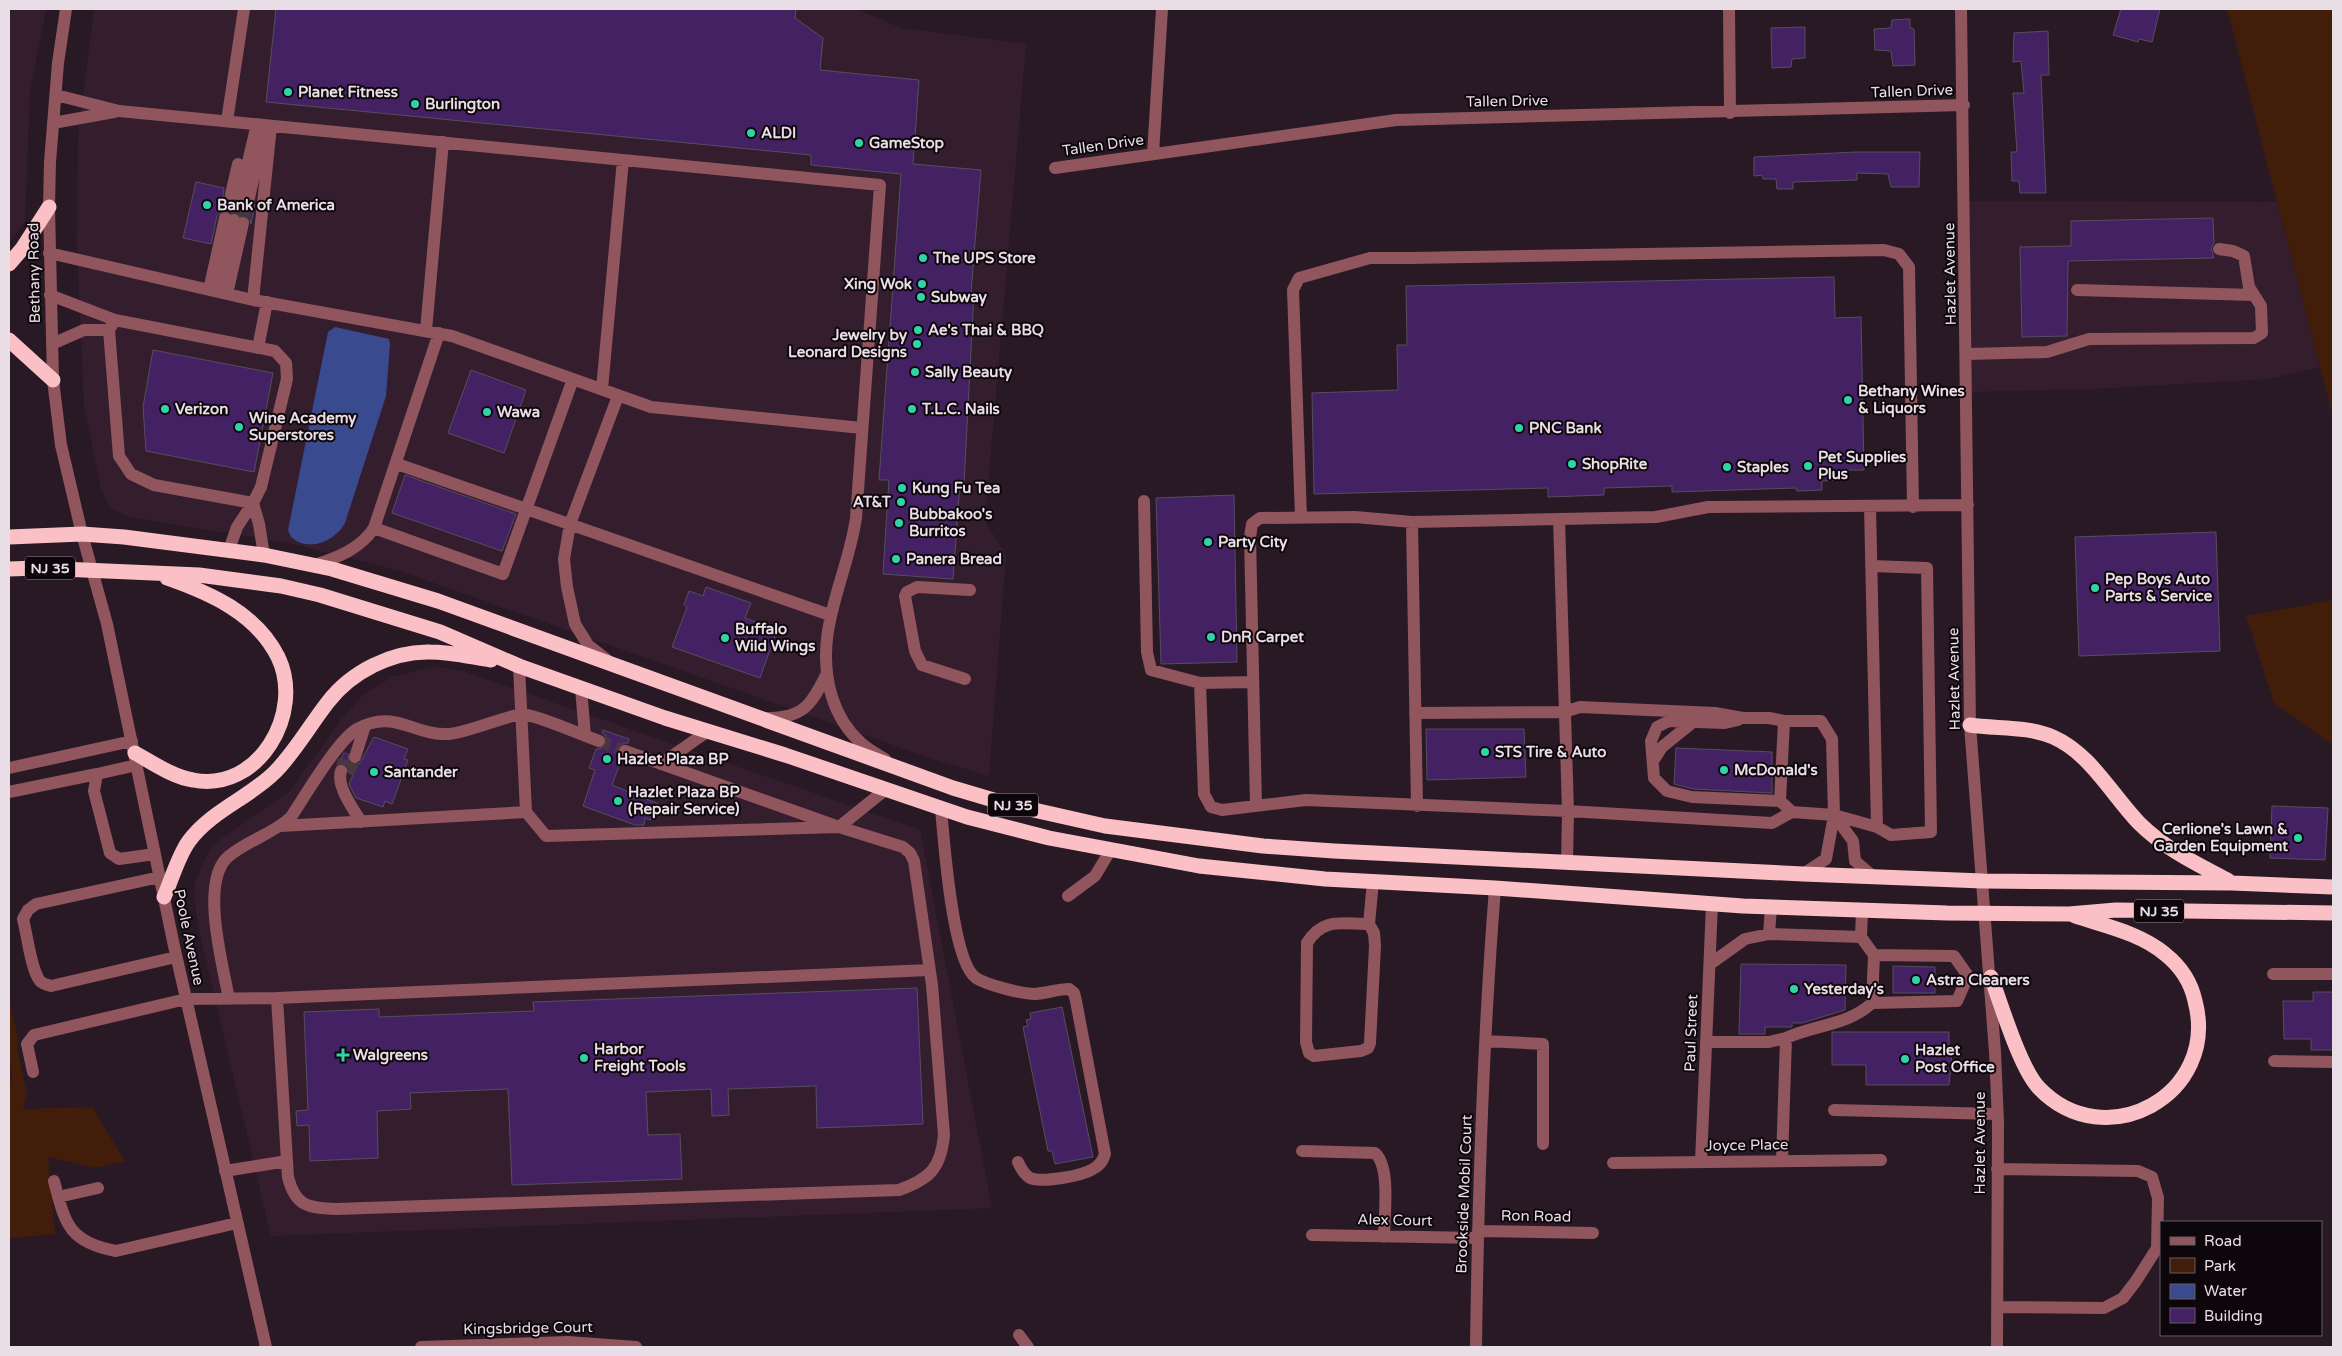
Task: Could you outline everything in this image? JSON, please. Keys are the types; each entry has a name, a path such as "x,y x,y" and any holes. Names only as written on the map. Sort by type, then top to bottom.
{"highway":[{"path":"9,264 50,207"},
{"path":"9,340 53,380"},
{"name":"NJ 35","path":"10,536 82,534 124,537 264,555 314,565 438,601 899,769 1007,804 1105,826 1263,846 1567,863 1983,881 2232,883 2333,887"},
{"name":"NJ 35","path":"9,569 38,568 152,572 230,578 320,595 440,632 516,665 581,688 941,809 1040,836 1110,851 1199,866 1373,881 1771,907 1985,914 2068,914 2116,910 2333,913"},
{"path":"135,753 181,777 210,782 226,779 254,764 267,749 277,733 284,714 286,695 284,675 278,658 265,638 253,625 223,601 210,594 152,572"},
{"path":"164,897 188,842 205,823 250,793 276,772 341,687 364,670 391,658 429,652 516,665"},
{"path":"1970,725 2035,731 2053,737 2069,746 2083,759 2140,824 2166,848 2232,883"},
{"path":"1990,976 2027,1071 2037,1086 2053,1101 2081,1115 2116,1117 2145,1109 2171,1092 2184,1077 2197,1046 2198,1011 2188,981 2172,960 2143,940 2068,914"}],"street":[{"name":"Bethany Road","path":"66,9 53,124 49,253 50,295 53,380 62,446 82,534"},
{"path":"227,121 244,9"},
{"path":"1153,154 1162,9"},
{"path":"1729,9 1730,112"},
{"name":"Hazlet Avenue","path":"1961,9 1964,105 1970,725 1990,976 1997,1114 1997,1347"},
{"path":"56,96 119,111 880,185 854,533 830,615 826,639 826,675 836,710 848,729 860,742 899,769"},
{"name":"Tallen Drive","path":"1055,168 1396,120 1964,105"},
{"path":"53,124 119,111"},
{"path":"260,125 240,196 260,125"},
{"path":"253,300 260,125"},
{"path":"426,330 443,142"},
{"path":"602,389 623,160"},
{"path":"218,292 234,220"},
{"path":"1967,354 2047,352 2089,339 2254,338 2262,333 2263,319 2261,306 2249,288 2244,256 2232,251 2219,249"},
{"path":"1301,517 1293,290 1299,278 1370,258 1884,250 1899,254 1909,267 1913,507"},
{"path":"49,253 90,264 253,300 439,332 618,396 656,407 862,428"},
{"path":"2077,290 2253,295"},
{"path":"50,295 112,325 275,351 286,363 286,379 261,487 253,504 237,527 229,550"},
{"path":"258,348 267,302"},
{"path":"52,344 84,330 112,325"},
{"path":"112,325 119,456 131,474 154,484 253,504"},
{"path":"314,565 354,549 369,536 374,528 397,464 439,332"},
{"path":"374,528 503,574 572,378"},
{"path":"616,666 588,645 576,624 567,587 565,547 570,524 618,396"},
{"path":"397,464 830,615"},
{"path":"1144,501 1147,652 1151,670 1200,683 1253,682"},
{"path":"253,504 260,524 264,555"},
{"path":"1256,806 1250,537 1252,524 1260,518 1355,517 1412,522 1656,517 1708,507 1913,507 1968,505"},
{"path":"1870,506 1878,827"},
{"path":"1559,519 1568,811 1567,863"},
{"path":"1412,522 1417,806"},
{"name":"Poole Avenue","path":"82,534 107,624 176,957 266,1347"},
{"path":"1200,683 1204,794 1211,807 1222,810 1306,800 1568,811 1772,823 1792,812 1834,815 1878,827 1891,834 1931,832 1927,568 1871,566"},
{"path":"965,679 922,665 915,651 905,596 906,592 916,588 970,590"},
{"path":"516,665 521,714 526,812 546,836 839,827 885,790"},
{"path":"758,718 784,718 802,711 815,697 826,675"},
{"path":"581,688 584,736"},
{"path":"1415,713 1564,712 1580,706 1715,713 1743,718 1769,718 1784,721 1821,721 1832,739 1834,815 1826,859 1803,874"},
{"path":"228,999 214,906 214,887 218,872 227,857 245,844 281,826 291,817 342,744 356,730 367,727 376,721 395,721 430,733 449,734 488,726 521,714 599,741"},
{"path":"1743,718 1725,723 1669,721 1657,727 1651,741 1654,778 1667,791 1692,797 1780,801 1792,812"},
{"path":"1780,801 1784,721"},
{"path":"1653,761 1662,747 1693,722"},
{"path":"351,755 367,727"},
{"path":"661,764 708,730"},
{"path":"277,998 287,1162 291,1189 297,1199 307,1206 319,1208 899,1190 919,1182 933,1169 942,1154 944,1135 929,970 914,861 910,853 903,848 625,751"},
{"path":"9,768 135,753"},
{"path":"9,792 97,774 135,753"},
{"path":"345,772 344,790 361,822"},
{"path":"97,774 94,791 110,853 120,859 155,854"},
{"path":"941,809 946,866 957,933 968,970 983,981 1023,992 1037,994 1069,989 1074,993 1076,1000 1105,1154 1097,1166 1087,1172 1045,1180 1032,1178 1025,1174 1018,1162"},
{"path":"281,826 526,812"},
{"path":"1834,815 1853,840 1855,861 1874,877"},
{"path":"1068,896 1095,876 1110,851"},
{"path":"160,877 36,904 28,910 23,918 36,972 40,980 51,986 176,957"},
{"path":"1369,924 1329,924 1316,930 1308,943 1306,1042 1309,1053 1314,1056 1360,1051 1368,1048 1370,1043 1375,946 1374,932 1369,924 1373,881"},
{"name":"Brookside Mobil Court","path":"1476,1347 1478,1234 1495,888"},
{"name":"Paul Street","path":"1701,1162 1712,904"},
{"path":"1769,934 1771,907"},
{"path":"1862,910 1861,936 1874,955 1872,1003"},
{"path":"1710,964 1745,939 1769,934 1861,936"},
{"path":"1874,955 1954,956 1968,976"},
{"path":"33,1072 28,1044 34,1035 186,999 277,998 929,970"},
{"path":"2273,974 2333,974"},
{"path":"1968,976 1990,976"},
{"path":"1706,1042 1768,1042 1786,1038 1801,1031 1845,1020 1862,1012 1872,1003 1957,1001 1968,976"},
{"path":"1782,1161 1786,1038"},
{"path":"1486,1041 1543,1044 1544,1144"},
{"path":"2274,1061 2333,1062"},
{"path":"1834,1110 1997,1114"},
{"path":"1302,1151 1375,1153 1380,1157 1384,1174 1384,1237"},
{"name":"Joyce Place","path":"1613,1163 1881,1160"},
{"path":"225,1171 287,1162"},
{"path":"1997,1169 2138,1171 2152,1177 2158,1198 2158,1227 2157,1248 2136,1281 2123,1298 2104,1308 1997,1307"},
{"path":"54,1181 68,1228 98,1248 116,1251 237,1223"},
{"path":"58,1198 98,1188"},
{"name":"Ron Road","path":"1478,1234 1593,1233"},
{"name":"Alex Court","path":"1312,1235 1384,1237 1478,1234"},
{"path":"1020,1335 1028,1347"},
{"name":"Kingsbridge Court","path":"421,1347 568,1342 636,1347"}],"shaded area":[{"path":"9,9 46,9 30,91 25,221 9,243"},
{"path":"94,9 857,9 901,28 1026,44 985,521 1006,555 989,776 924,756 397,570 289,543 130,517 111,509 101,489 84,405 77,246 78,136"},
{"path":"1965,201 2277,202 2320,367 2269,379 2090,389 1967,392"},
{"path":"433,667 460,670 920,830 992,1208 271,1236 199,930 194,898 195,883 213,845 290,791 341,720 362,696 392,677"}],"green space":[{"path":"2227,9 2333,9 2333,417"},
{"path":"2333,600 2333,745 2274,703 2246,616"},
{"path":"9,998 18,1039 17,1050 27,1093 23,1109 92,1107 125,1161 94,1168 48,1157 55,1234 9,1238 9,1086 12,1076 9,1059"}],"water":[{"path":"335,327 389,339 386,396 345,523 328,540 321,543 306,544 298,542 291,537 288,530 328,332"}],"building":[{"path":"276,9 796,9 795,18 823,38 820,70 919,80 913,164 981,170 971,292 974,293 964,483 960,483 953,579 883,574 889,480 879,480 901,174 811,165 811,155 266,102"},
{"path":"2121,9 2160,9 2152,42 2139,39 2138,42 2113,35"},
{"path":"1910,19 1910,28 1914,29 1915,65 1893,66 1891,51 1875,50 1874,29 1891,28 1892,20"},
{"path":"1805,27 1805,58 1792,59 1791,67 1772,68 1771,28"},
{"path":"2048,31 2049,75 2041,75 2046,193 2020,193 2019,181 2012,181 2011,152 2017,152 2013,93 2024,93 2021,61 2013,62 2014,33"},
{"path":"1856,152 1920,152 1919,187 1891,187 1888,174 1857,173 1857,180 1793,182 1793,189 1777,189 1776,179 1763,179 1762,175 1754,176 1754,157"},
{"name":"Bank of America","path":"196,182 224,188 223,197 229,202 248,206 255,204 251,224 249,217 245,215 223,210 217,216 211,244 183,238"},
{"path":"2213,218 2214,243 2211,248 2214,258 2068,261 2067,336 2022,337 2020,247 2071,246 2071,221"},
{"path":"1834,277 1835,318 1861,317 1864,470 1840,470 1840,480 1822,481 1822,490 1797,491 1796,488 1672,492 1672,486 1604,488 1604,495 1548,497 1548,488 1314,494 1312,393 1398,390 1397,345 1407,345 1406,286"},
{"path":"153,350 273,373 254,472 146,451 143,407"},
{"name":"Wawa","path":"471,370 526,390 504,453 448,433"},
{"path":"405,475 516,514 502,551 392,513"},
{"path":"1234,495 1237,662 1161,664 1156,498"},
{"path":"2216,532 2220,651 2079,656 2075,537"},
{"name":"Buffalo Wild Wings","path":"706,587 751,603 745,618 777,630 760,678 672,647 687,607 684,605 689,591 703,596"},
{"path":"1426,729 1524,729 1526,777 1427,780"},
{"name":"Hazlet Plaza BP (Repair Service)","path":"603,730 629,739 628,743 623,743 618,748 617,753 622,758 612,785 659,804 650,820 645,818 644,825 635,825 583,806 595,770 589,768 596,749 604,748 607,743 606,736 602,733"},
{"name":"Santander","path":"374,737 408,749 404,759 408,760 392,804 385,801 383,807 356,798 349,784 353,775 349,773 346,765 339,763 344,753 348,754 349,763 356,765 360,763"},
{"name":"McDonald's","path":"1676,748 1772,752 1772,793 1693,789 1674,784"},
{"path":"2272,806 2328,808 2325,860 2270,858"},
{"path":"1741,964 1846,965 1845,1010 1802,1023 1792,1023 1792,1027 1765,1027 1765,1034 1739,1034"},
{"path":"1893,966 1935,967 1935,993 1893,993"},
{"path":"917,988 923,1124 817,1128 816,1086 728,1089 729,1115 712,1116 711,1089 646,1092 648,1135 680,1134 682,1179 512,1185 508,1089 410,1093 411,1109 377,1111 378,1158 310,1161 309,1125 297,1126 296,1111 308,1110 304,1012 379,1009 379,1017 534,1011 533,1002"},
{"path":"2313,992 2333,992 2333,1050 2311,1050 2311,1039 2284,1039 2283,1001 2313,1001"},
{"path":"1062,1007 1093,1157 1055,1164 1052,1151 1048,1151 1023,1027 1028,1026 1026,1020 1031,1019 1030,1013"},
{"path":"1832,1032 1949,1032 1949,1053 1952,1053 1949,1085 1866,1085 1866,1065 1832,1065"}],"tunnel":[{"path":"225,218 231,194"},
{"path":"234,220 240,196"},
{"path":"243,223 249,198"},
{"path":"599,741 625,751"},
{"path":"341,771 346,753"},
{"path":"349,773 355,757"}],"place":[{"name":"Planet Fitness","path":"288,92"},
{"name":"Burlington","path":"415,104"},
{"name":"ALDI","path":"751,133"},
{"name":"GameStop","path":"859,143"},
{"name":"Bank of America","path":"207,205"},
{"name":"The UPS Store","path":"923,258"},
{"name":"Xing Wok","path":"922,284"},
{"name":"Subway","path":"921,297"},
{"name":"Ae's Thai & BBQ","path":"918,330"},
{"name":"Jewelry by Leonard Designs","path":"917,344"},
{"name":"Sally Beauty","path":"915,372"},
{"name":"Bethany Wines & Liquors","path":"1848,400"},
{"name":"Verizon","path":"165,409"},
{"name":"T.L.C. Nails","path":"912,409"},
{"name":"Wawa","path":"487,412"},
{"name":"Wine Academy Superstores","path":"239,427"},
{"name":"PNC Bank","path":"1519,428"},
{"name":"ShopRite","path":"1572,464"},
{"name":"Pet Supplies Plus","path":"1808,466"},
{"name":"Staples","path":"1727,467"},
{"name":"Kung Fu Tea","path":"902,488"},
{"name":"AT&T","path":"901,502"},
{"name":"Bubbakoo's Burritos","path":"899,523"},
{"name":"Party City","path":"1208,542"},
{"name":"Panera Bread","path":"896,559"},
{"name":"Pep Boys Auto Parts & Service","path":"2095,588"},
{"name":"DnR Carpet","path":"1211,637"},
{"name":"Buffalo Wild Wings","path":"725,638"},
{"name":"STS Tire & Auto","path":"1485,752"},
{"name":"Hazlet Plaza BP","path":"607,759"},
{"name":"McDonald's","path":"1724,770"},
{"name":"Santander","path":"374,772"},
{"name":"Hazlet Plaza BP (Repair Service)","path":"618,801"},
{"name":"Cerlione's Lawn & Garden Equipment","path":"2298,838"},
{"name":"Astra Cleaners","path":"1916,980"},
{"name":"Yesterday's","path":"1794,989"},
{"name":"Walgreens","path":"343,1055"},
{"name":"Harbor Freight Tools","path":"584,1058"},
{"name":"Hazlet Post Office","path":"1905,1059"}]}
